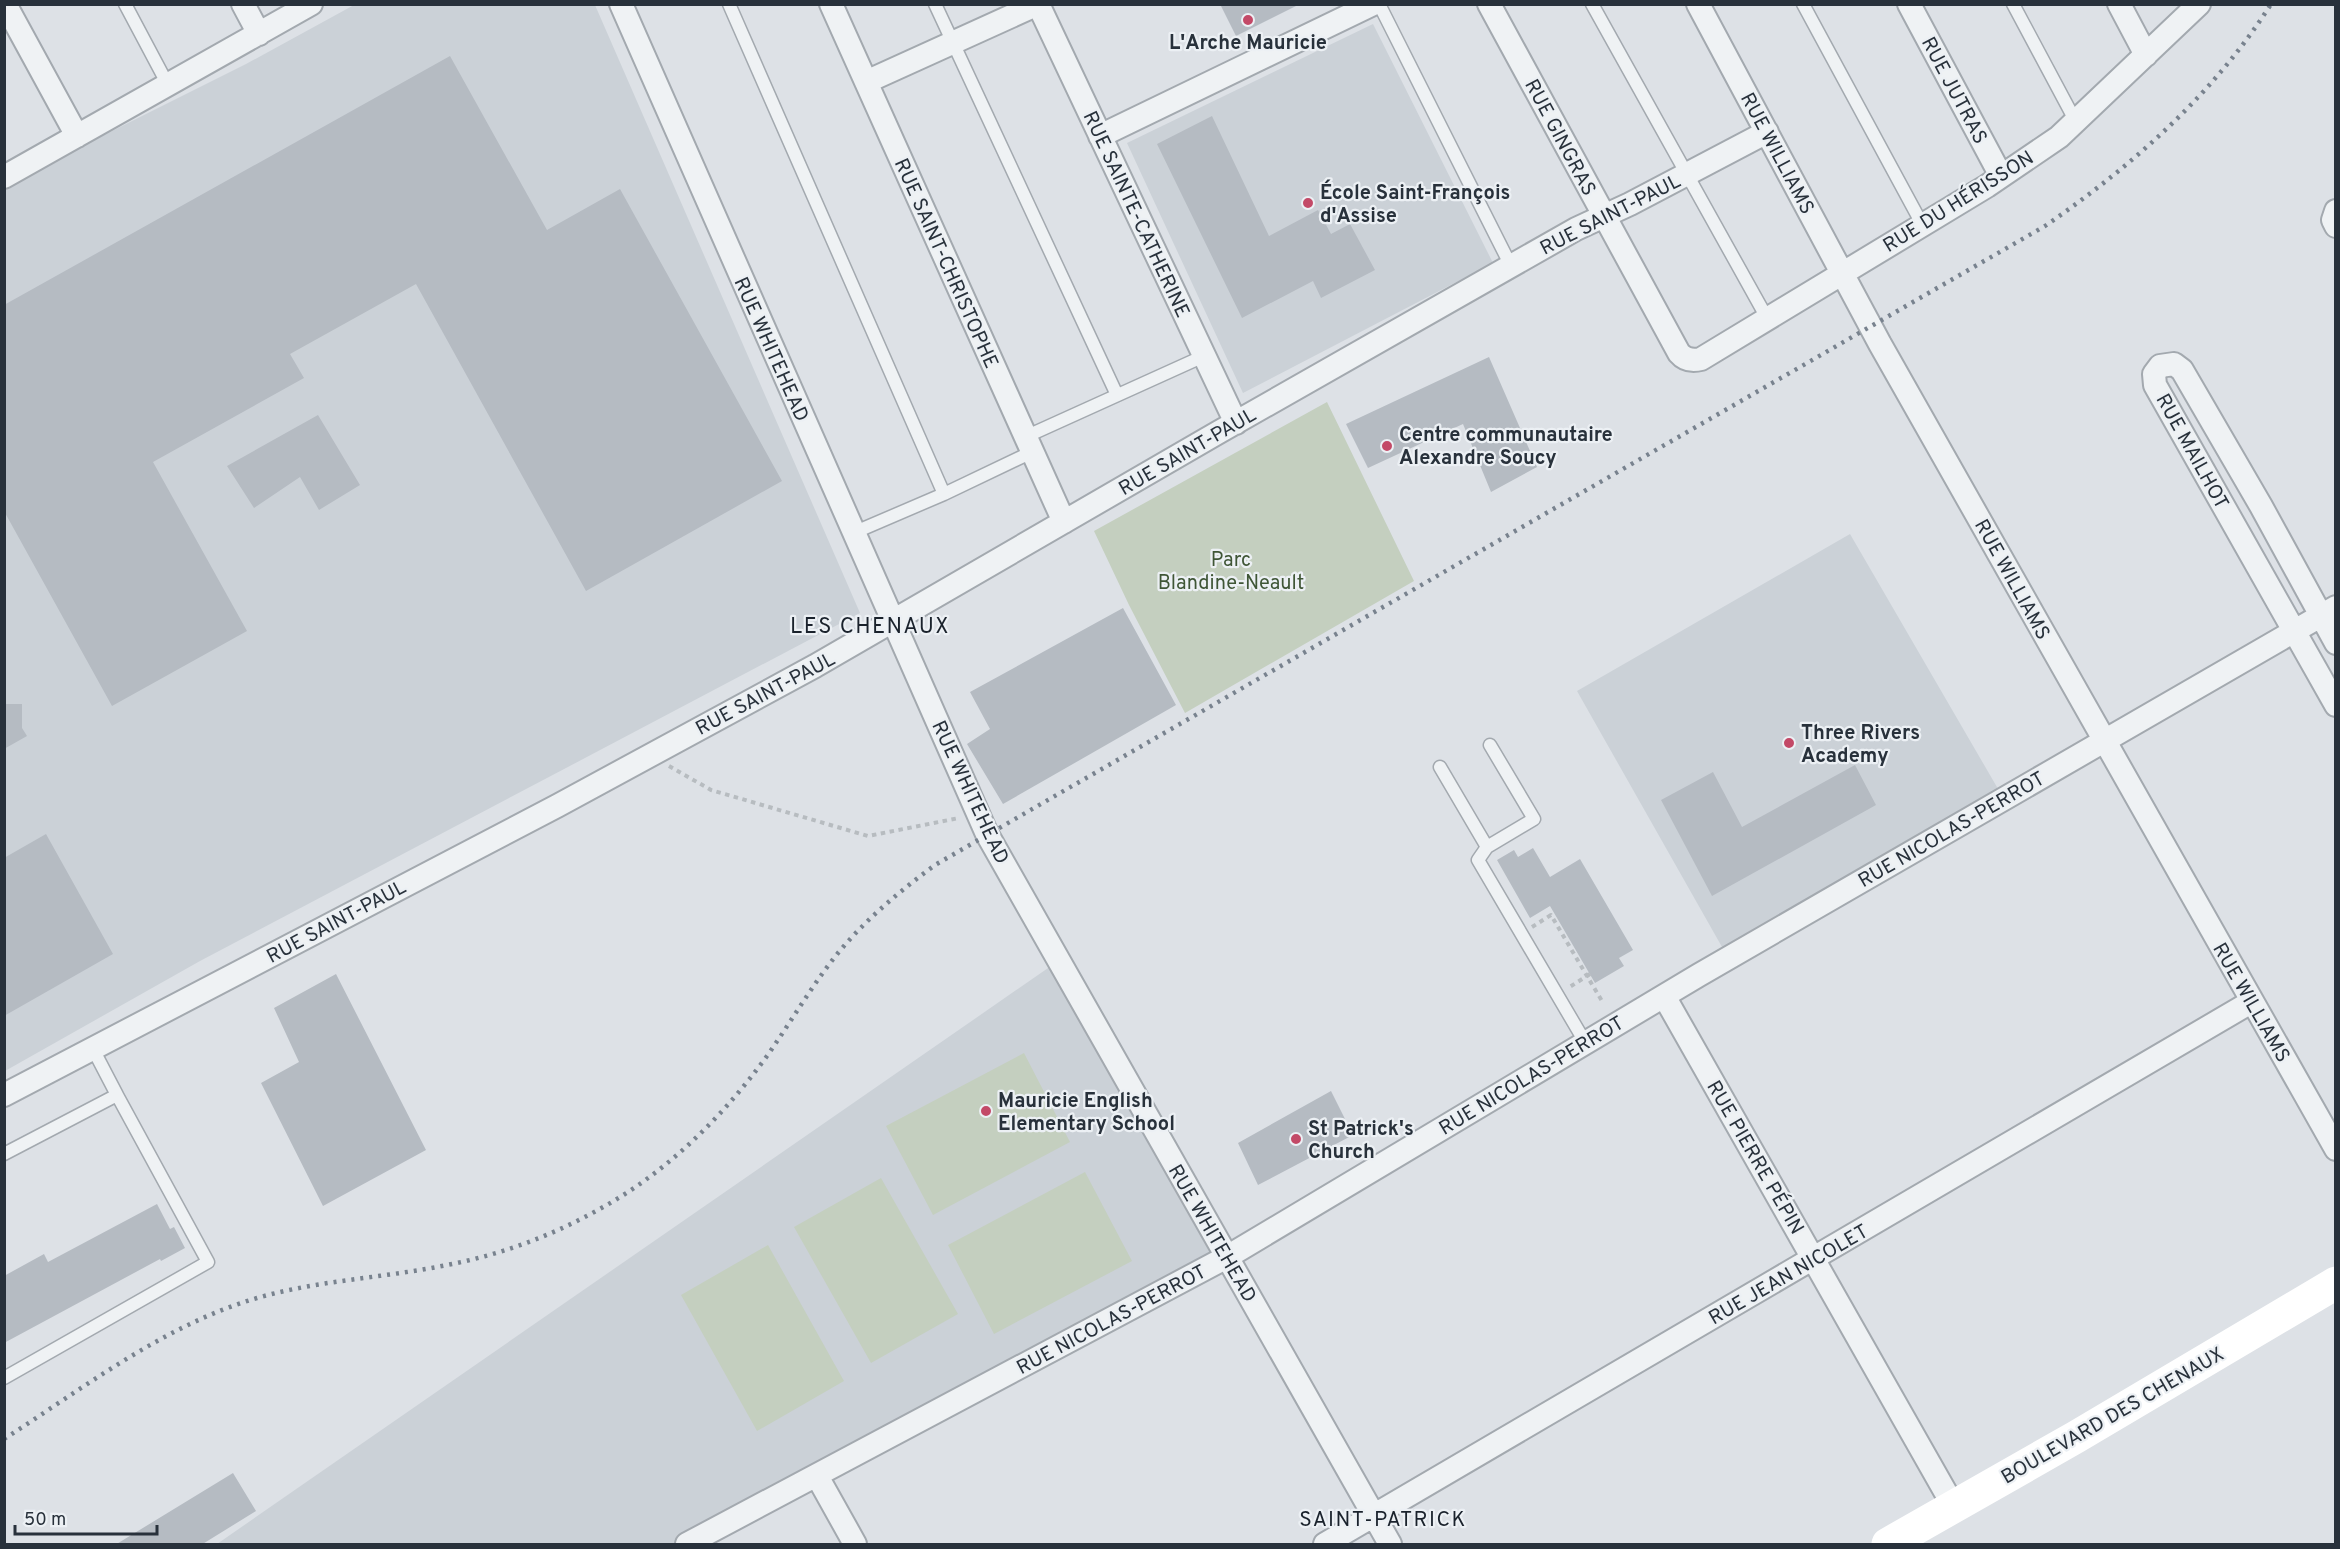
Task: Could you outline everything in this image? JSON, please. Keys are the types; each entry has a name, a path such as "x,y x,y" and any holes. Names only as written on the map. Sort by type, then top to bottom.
{"street":[{"path":"4,4 77,136"},
{"path":"243,4 259,34"},
{"path":"4,177 311,4"},
{"name":"RUE WHITEHEAD","path":"621,4 987,834 1390,1545"},
{"name":"RUE SAINT-CHRISTOPHE","path":"831,4 1064,522"},
{"path":"866,82 1038,4"},
{"name":"RUE SAINTE-CATHERINE","path":"1038,4 1236,423"},
{"path":"1100,136 1372,4"},
{"name":"RUE GINGRAS","path":"1489,4 1679,353 1690,360"},
{"name":"RUE WILLIAMS","path":"1698,4 1842,273 2251,1002 2336,1149"},
{"name":"RUE JUTRAS","path":"1909,4 2001,176"},
{"path":"2119,4 2146,55"},
{"name":"RUE DU HÉRISSON","path":"1690,360 1701,358 1842,273 2001,176 2059,137 2199,4"},
{"name":"RUE SAINT-PAUL","path":"4,1095 650,756 893,623 1064,522 1576,229 1767,132"},
{"path":"2336,211 2333,220 2336,226"},
{"name":"RUE MAILHOT","path":"2336,644 2328,611 2261,506 2182,370 2174,364 2160,366 2154,374 2156,385 2336,705"},
{"name":"RUE NICOLAS-PERROT","path":"687,1545 1227,1257 1664,996 2328,611"},
{"name":"RUE PIERRE PÉPIN","path":"1664,996 1954,1507"},
{"name":"RUE JEAN NICOLET","path":"1325,1545 2251,1002"},
{"name":"BOULEVARD DES CHENAUX","path":"1888,1545 2336,1283"},
{"path":"817,1476 855,1545"}],"lane":[{"path":"124,4 168,85"},
{"path":"729,4 944,494"},
{"path":"935,4 1118,395"},
{"path":"1378,4 1511,266"},
{"path":"1592,4 1767,318"},
{"path":"1803,4 1922,224"},
{"path":"2013,4 2076,122"},
{"path":"853,532 944,494 1118,395 1204,356"},
{"path":"1490,745 1534,819 1487,847 1478,860 1586,1042"},
{"path":"1440,767 1487,847"},
{"path":"4,1378 208,1262 93,1049"},
{"path":"4,1155 117,1095"}],"path":[{"path":"650,756 711,790 868,836 978,814"},
{"path":"1528,929 1551,915 1589,975 1602,1001"},
{"path":"1557,994 1589,975"}],"shaded area":[{"path":"354,5 595,5 860,613 200,961 5,1071 4,189 66,154 246,64"},
{"name":"École Saint-François d'Assise","path":"1373,24 1493,263 1243,393 1127,143"},
{"name":"Three Rivers Academy","path":"1850,534 2001,794 1726,954 1577,691"},
{"name":"Mauricie English Elementary School","path":"1051,966 1212,1256 674,1544 217,1544"}],"green space":[{"name":"Parc Blandine-Neault","path":"1327,402 1414,581 1185,713 1094,531"},
{"path":"1024,1053 1070,1142 933,1215 886,1126"},
{"path":"1085,1172 1132,1261 994,1334 948,1245"},
{"path":"881,1178 958,1314 871,1363 794,1227"},
{"path":"768,1245 844,1381 757,1431 681,1295"}],"building":[{"name":"L'Arche Mauricie","path":"1220,4 1300,4 1236,36"},
{"path":"450,56 547,230 620,189 782,481 586,591 416,284 290,354 304,378 153,462 247,631 112,706 4,511 4,305"},
{"path":"1212,116 1269,236 1318,210 1331,234 1350,224 1375,270 1321,298 1313,281 1242,318 1157,144"},
{"name":"Centre communautaire Alexandre Soucy","path":"1489,357 1537,467 1491,492 1463,424 1368,468 1346,424"},
{"path":"318,415 360,485 319,510 300,477 254,508 227,466"},
{"path":"1123,608 1176,705 1003,804 967,744 990,729 970,692"},
{"path":"4,704 22,704 22,728 27,736 4,749"},
{"path":"1855,765 1876,805 1712,896 1661,800 1713,772 1742,827"},
{"path":"46,834 113,954 4,1016 4,858"},
{"path":"1533,848 1550,877 1580,859 1633,950 1619,958 1624,966 1595,983 1550,906 1530,918 1497,860 1514,850 1518,857"},
{"path":"336,974 426,1150 323,1206 261,1083 299,1062 274,1008"},
{"name":"St Patrick's Church","path":"1331,1091 1353,1135 1258,1185 1238,1143"},
{"path":"157,1204 170,1229 174,1227 185,1248 161,1261 160,1259 4,1343 4,1276 44,1254 48,1262"},
{"path":"233,1473 256,1511 201,1545 115,1545"}],"railway":[{"path":"4,1439 157,1341 223,1310 257,1298 304,1287 423,1269 486,1256 560,1229 621,1196 668,1162 731,1102 767,1056 838,953 884,906 935,865 2045,226 2109,179 2169,126 2224,68 2271,4"}],"place":[{"name":"L'Arche Mauricie","path":"1248,20"},
{"name":"École Saint-François d'Assise","path":"1308,203"},
{"name":"Centre communautaire Alexandre Soucy","path":"1387,446"},
{"name":"Three Rivers Academy","path":"1789,743"},
{"name":"Mauricie English Elementary School","path":"986,1111"},
{"name":"St Patrick's Church","path":"1296,1139"}],"district":[{"name":"LES CHENAUX","path":"870,625"},
{"name":"SAINT-PATRICK","path":"1383,1519"}]}
